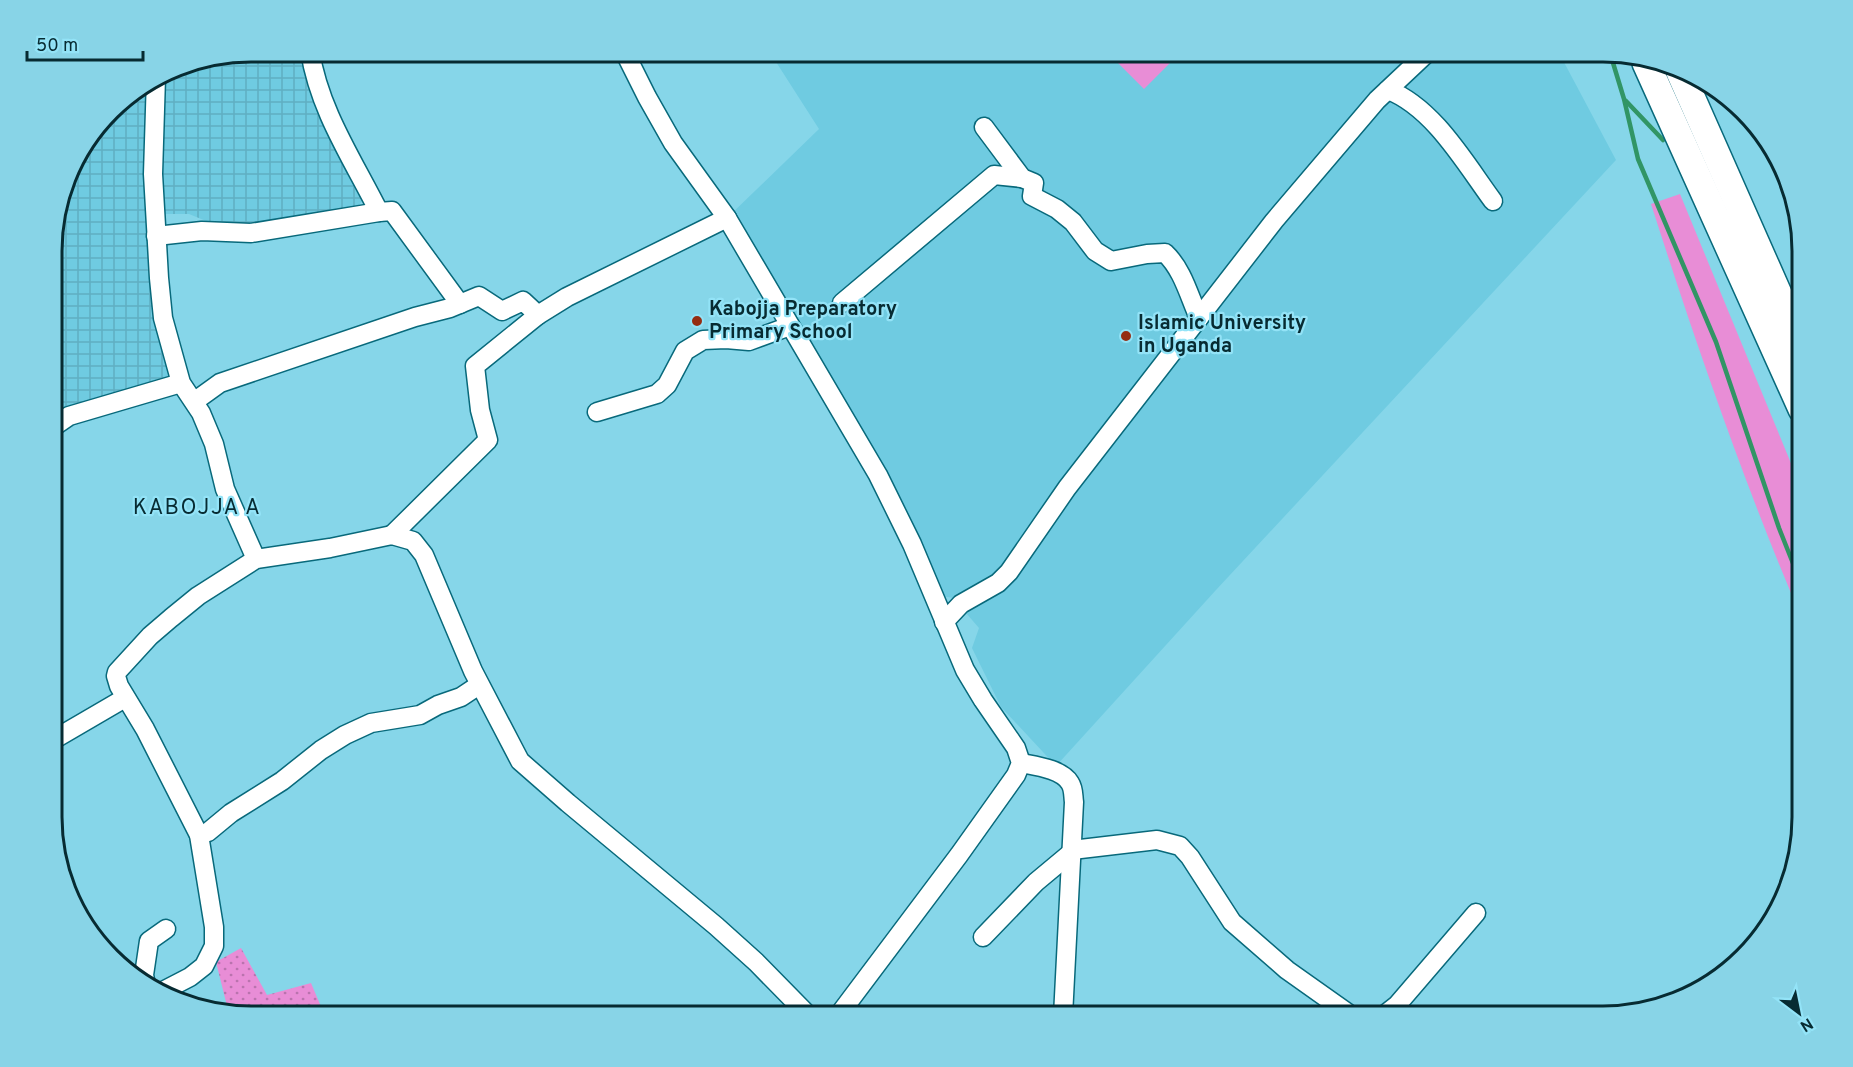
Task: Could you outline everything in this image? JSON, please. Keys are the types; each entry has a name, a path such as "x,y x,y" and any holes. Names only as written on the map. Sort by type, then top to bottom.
{"highway":[{"path":"1648,67 1791,385"},
{"path":"1684,80 1791,323"}],"street":[{"path":"312,62 333,128 379,212"},
{"path":"629,62 673,143 727,218 878,475 912,544 965,669 1016,748 1021,763 1016,775 959,855 845,1006"},
{"path":"944,622 961,604 998,583 1009,572 1067,488 1274,220 1377,100 1418,62"},
{"path":"156,87 153,174 164,318 181,383 195,401 214,444 225,489 256,559"},
{"path":"1388,90 1403,96 1442,132 1492,201"},
{"path":"984,128 1022,178"},
{"path":"842,303 994,175 1007,158"},
{"path":"994,175 1022,178 1034,183 1032,196 1057,209 1073,222 1095,251 1111,261 1164,253 1172,260 1183,280 1199,318"},
{"path":"156,236 202,231 251,233 392,211 460,304"},
{"path":"392,535 488,440 480,410 475,366 538,315 567,297 727,218"},
{"path":"195,401 220,383 479,296 502,311 523,301 538,315"},
{"path":"597,412 657,394 667,384 685,351 703,340 748,341 790,326"},
{"path":"62,421 69,417 181,383"},
{"path":"170,987 198,973 204,966 214,946 214,927 199,835 149,737 125,698 116,676 119,668 150,636 198,596 256,559 330,548 392,535 412,541 424,555 479,685 520,761 716,926 799,1006"},
{"path":"199,835 208,832 231,813 282,781 321,750 345,735 371,723 420,715 438,705 461,697 479,685"},
{"path":"62,735 125,698"},
{"path":"1021,763 1052,771 1069,780 1073,789 1065,1005"},
{"path":"983,937 1036,882 1072,851 1157,840 1180,846 1190,857 1232,922 1287,970 1337,1005"},
{"path":"1397,1005 1476,913"},
{"path":"143,972 149,941 166,928"}],"shaded area":[{"path":"303,62 334,141 363,200 356,209 245,227 206,221 189,214 158,214 175,371 164,379 62,407 63,226 76,178 93,145 108,126 126,108 156,87 201,68 226,63"},
{"name":"Islamic University in Uganda","path":"776,62 1564,62 1616,160 1216,590 1056,766 1001,707 972,648 979,628 953,598 942,596 727,218 819,129"},
{"path":"1117,62 1171,62 1144,89"},
{"path":"1680,194 1791,463 1791,592 1760,517 1722,413 1651,204"},
{"path":"241,948 267,995 311,983 321,1006 227,1004 216,962"}],"waterway":[{"path":"1613,62 1638,159 1716,342 1791,558"},
{"path":"1626,101 1663,140"}],"place":[{"name":"Kabojja Preparatory Primary School","path":"697,321"},
{"name":"Islamic University in Uganda","path":"1126,336"}],"district":[{"name":"KABOJJA A","path":"197,508"}]}
